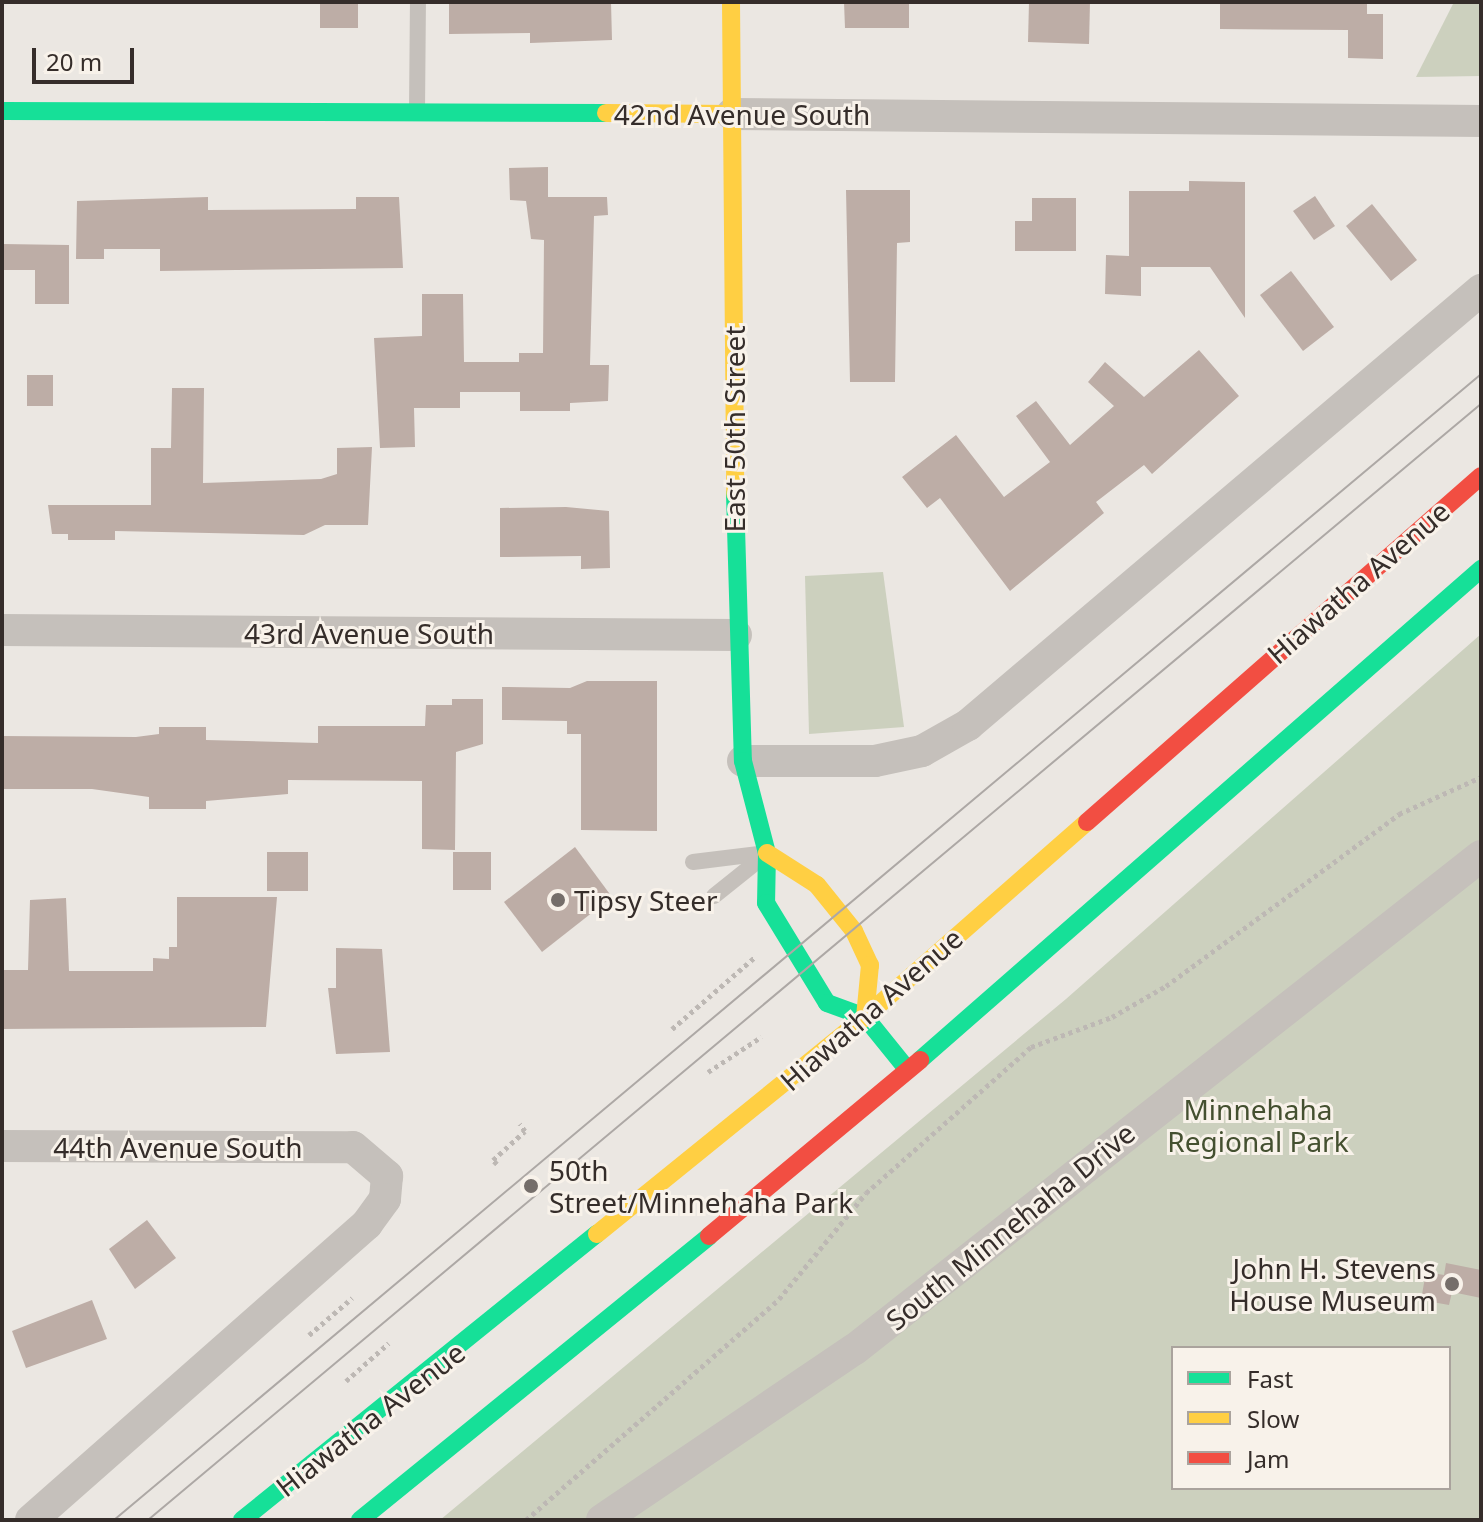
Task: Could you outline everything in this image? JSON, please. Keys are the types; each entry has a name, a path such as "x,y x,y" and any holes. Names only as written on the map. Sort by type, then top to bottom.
{"main road":[{"name":"East 50th Street","path":"731,2 736,635 743,761 767,853 766,903 803,974 827,1003 865,1017"},
{"name":"42nd Avenue South","path":"2,111 732,114"},
{"name":"Hiawatha Avenue","path":"242,1520 865,1017 1481,476"},
{"path":"360,1520 694,1253 1481,569"},
{"path":"767,853 817,885 854,931 870,965 865,1017 907,1069"}],"street":[{"name":"42nd Avenue South","path":"732,114 1481,121"},
{"path":"743,761 875,761 922,751 968,725 1481,290"},
{"name":"43rd Avenue South","path":"2,630 736,635"},
{"name":"South Minnehaha Drive","path":"602,1520 855,1349 1481,856"},
{"name":"44th Avenue South","path":"2,1146 353,1147 387,1176 385,1199 367,1224 31,1520"}],"lane":[{"path":"417,113 418,2"},
{"path":"693,862 767,853"},
{"path":"714,896 767,853"}],"path":[{"path":"526,1520 733,1343 809,1270 866,1193 1031,1047 1112,1017 1166,986 1399,814 1481,777"},
{"path":"672,1029 756,956"},
{"path":"708,1072 761,1037"},
{"path":"497,1164 493,1160 525,1131 520,1124"},
{"path":"309,1335 352,1298"},
{"path":"346,1381 389,1343"}],"green space":[{"path":"1454,2 1481,2 1481,76 1416,77"},
{"path":"883,572 904,727 809,734 805,576"},
{"name":"Minnehaha Regional Park","path":"1481,634 1481,1520 440,1520 1066,999"}],"building":[{"path":"320,2 358,2 358,28 320,28"},
{"path":"449,2 611,2 612,40 530,43 530,33 449,34"},
{"path":"844,2 909,2 909,28 845,28"},
{"path":"1029,2 1090,2 1089,44 1028,42"},
{"path":"1220,2 1367,2 1367,14 1383,14 1383,59 1348,58 1348,30 1220,29"},
{"path":"548,167 548,197 607,197 608,215 594,216 590,365 609,365 608,401 570,403 570,411 520,411 520,392 460,392 460,408 414,408 415,447 380,448 374,338 422,336 422,294 463,294 464,362 519,362 519,353 543,353 544,240 531,239 526,201 510,200 509,168"},
{"path":"1189,181 1245,182 1245,318 1210,267 1141,267 1141,296 1105,294 1106,255 1129,256 1129,191 1189,191"},
{"path":"846,190 910,190 910,242 897,243 895,382 850,382"},
{"path":"1315,196 1335,226 1314,240 1293,211"},
{"path":"208,197 208,210 356,209 356,197 399,197 403,268 160,271 160,249 104,249 104,259 76,259 77,201"},
{"path":"1032,198 1076,198 1076,251 1015,251 1015,221 1032,221"},
{"path":"1372,204 1417,260 1391,281 1346,226"},
{"path":"2,244 69,245 69,304 35,304 35,270 2,270"},
{"path":"1291,271 1334,327 1303,351 1260,295"},
{"path":"1199,350 1239,396 1152,474 1144,465 1096,502 1104,513 1010,591 940,498 927,508 902,477 956,435 1004,497 1050,462 1016,416 1036,401 1070,445 1114,406 1088,382 1105,362 1144,397"},
{"path":"27,375 53,375 53,406 27,406"},
{"path":"172,388 204,388 203,483 321,479 337,474 337,448 372,447 368,525 325,525 304,535 115,531 115,540 68,540 68,534 52,534 48,505 151,505 151,448 171,448"},
{"path":"566,507 609,511 610,568 581,569 581,556 500,557 500,508"},
{"path":"587,681 657,681 657,831 581,830 581,734 567,734 567,721 502,720 502,687 570,688"},
{"path":"452,699 483,699 483,744 456,752 455,850 422,849 422,781 288,780 288,794 206,801 206,809 149,809 149,797 92,789 2,789 2,736 136,737 159,734 159,727 206,727 206,740 318,743 318,726 425,726 426,705 452,705"},
{"name":"Tipsy Steer","path":"575,847 612,897 542,952 504,902"},
{"path":"267,852 308,852 308,891 267,891"},
{"path":"453,852 491,852 491,890 453,890"},
{"path":"177,897 277,897 266,1027 2,1029 2,970 28,970 30,900 66,898 69,971 153,971 153,958 169,959 169,947 177,947"},
{"path":"336,948 382,949 390,1052 336,1054 328,988 336,988"},
{"path":"147,1220 176,1258 135,1289 109,1249"},
{"name":"John H. Stevens House Museum","path":"1446,1263 1481,1270 1481,1298 1452,1292 1449,1305 1421,1300 1426,1272 1444,1275"},
{"path":"92,1300 107,1339 26,1368 12,1331"}],"tram line":[{"path":"114,1520 1481,374"},
{"path":"148,1520 1481,404"}],"traffic: fast":[{"path":"2,111 606,113"},
{"path":"735,494 743,761 767,853 766,903 827,1003 865,1017 907,1069"},
{"path":"920,1060 1481,569"},
{"path":"242,1520 597,1234"},
{"path":"360,1520 709,1236"}],"traffic: slow":[{"path":"731,2 735,494"},
{"path":"606,113 732,114"},
{"path":"597,1234 865,1017 1087,822"},
{"path":"767,853 817,885 854,931 870,965 865,1017"}],"traffic: jam":[{"path":"1087,822 1481,476"},
{"path":"709,1236 920,1060"}],"place":[{"name":"Tipsy Steer","path":"558,900"},
{"name":"50th Street/Minnehaha Park","path":"531,1186"},
{"name":"John H. Stevens House Museum","path":"1452,1284"}]}
